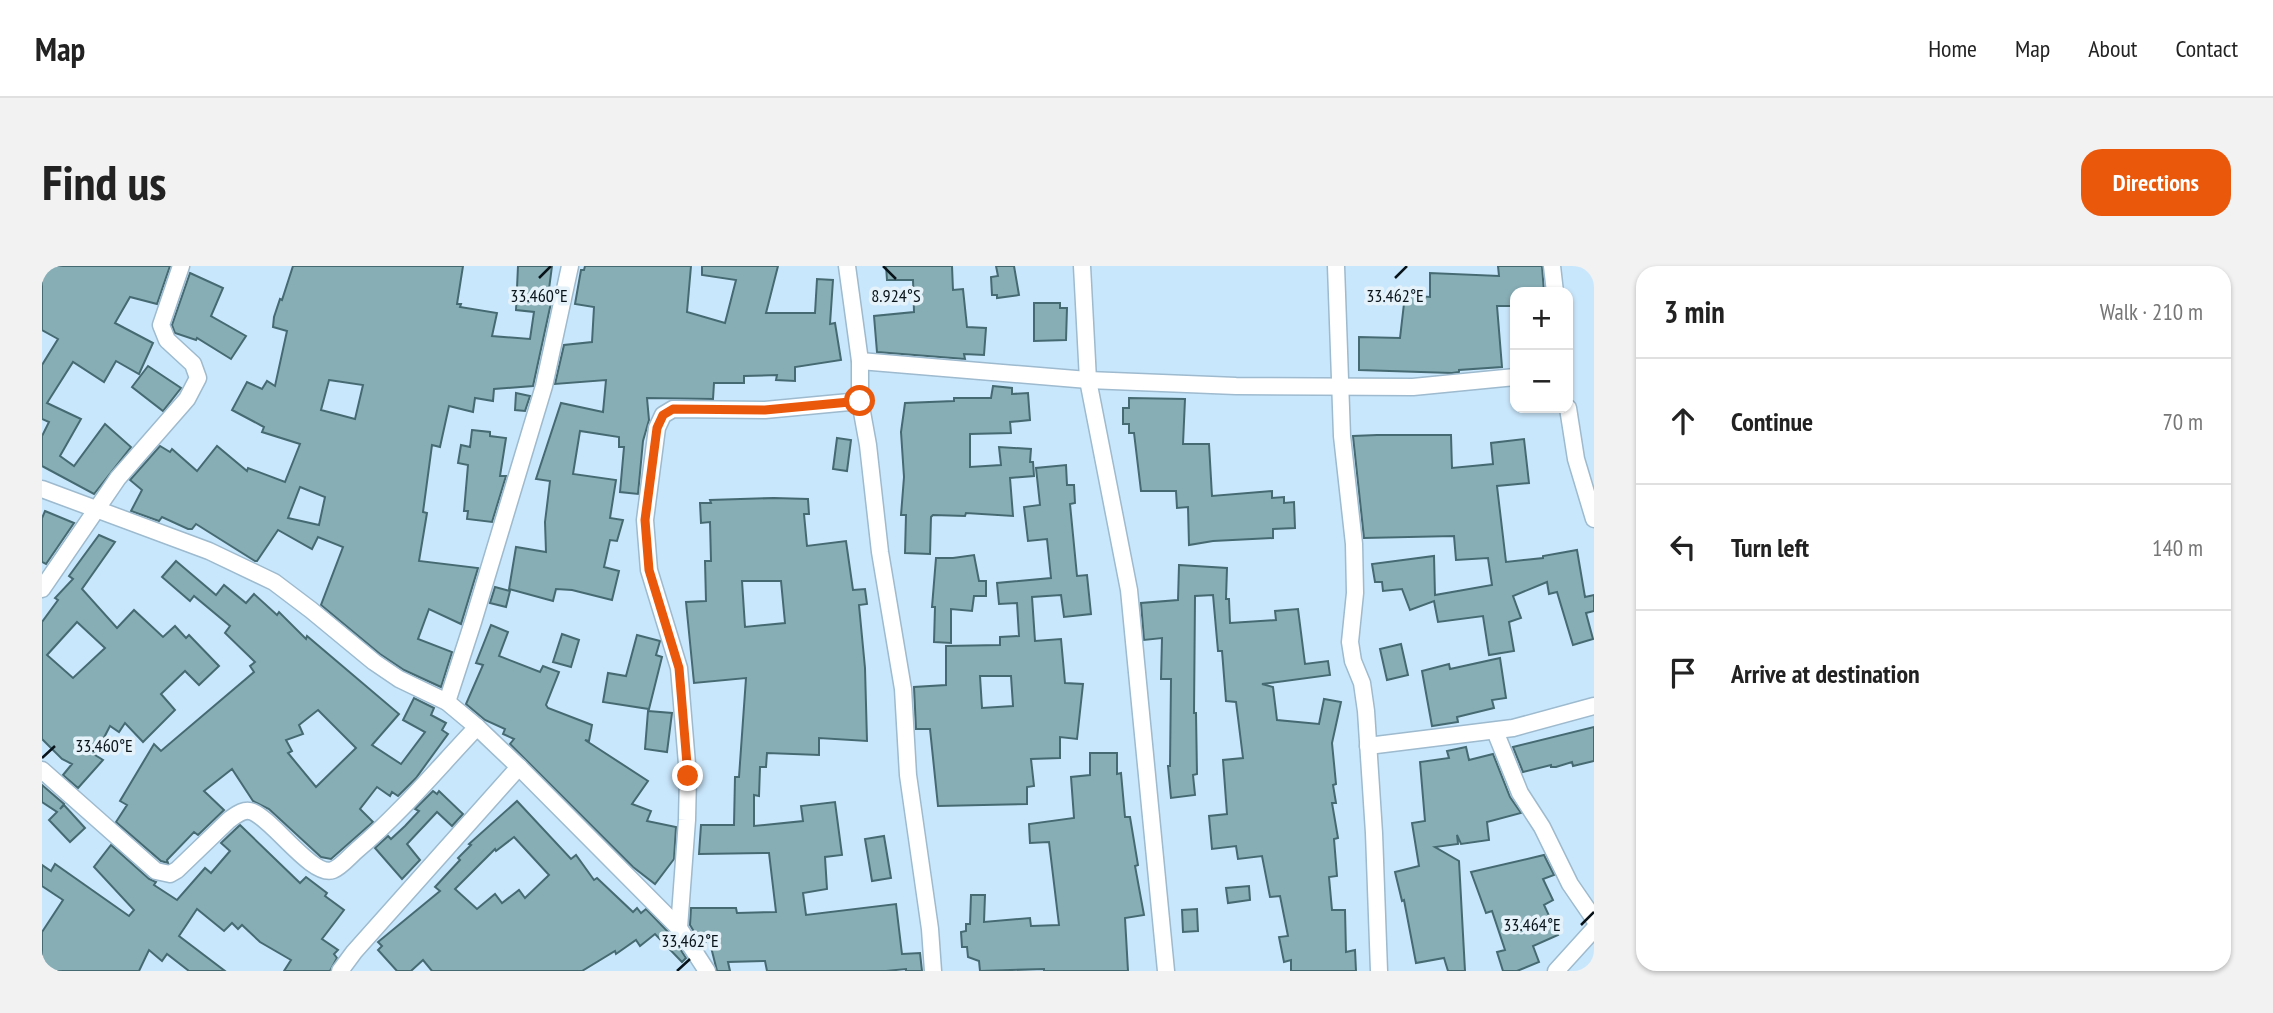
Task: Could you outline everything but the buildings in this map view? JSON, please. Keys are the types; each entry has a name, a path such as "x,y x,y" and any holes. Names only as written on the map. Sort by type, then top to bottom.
{"street":[{"path":"42,589 118,478 187,399 198,379 193,364 167,340 161,326 181,266"},
{"path":"447,702 544,386 570,266"},
{"path":"847,266 860,361 860,401 868,445 880,552 903,689 908,775 930,929 933,971"},
{"path":"1082,266 1088,380 1129,590 1166,971"},
{"path":"1336,266 1342,436 1354,544 1355,593 1350,642 1353,661 1362,683 1368,746 1378,971"},
{"path":"1552,266 1554,287"},
{"path":"860,361 1088,380 1236,386 1413,387 1510,377"},
{"path":"679,929 687,820 687,762 679,668 649,570 645,520 657,428 663,415 673,409 765,410 860,401"},
{"path":"1568,413 1576,458 1594,519"},
{"path":"42,489 209,551 274,582 374,662 399,679 447,702 519,767 679,929 706,971"},
{"path":"1368,746 1495,731 1594,705"},
{"path":"42,770 156,872 162,874 177,870 237,813 253,811 316,868 324,872 334,870 377,834 477,727"},
{"path":"1495,731 1520,793 1546,835 1570,884 1594,919"},
{"path":"340,971 377,925 519,767"},
{"path":"1561,969 1594,929"}],"route":[{"path":"688,776 679,668 649,570 645,520 657,428 663,415 673,409 765,410 860,401"}]}
